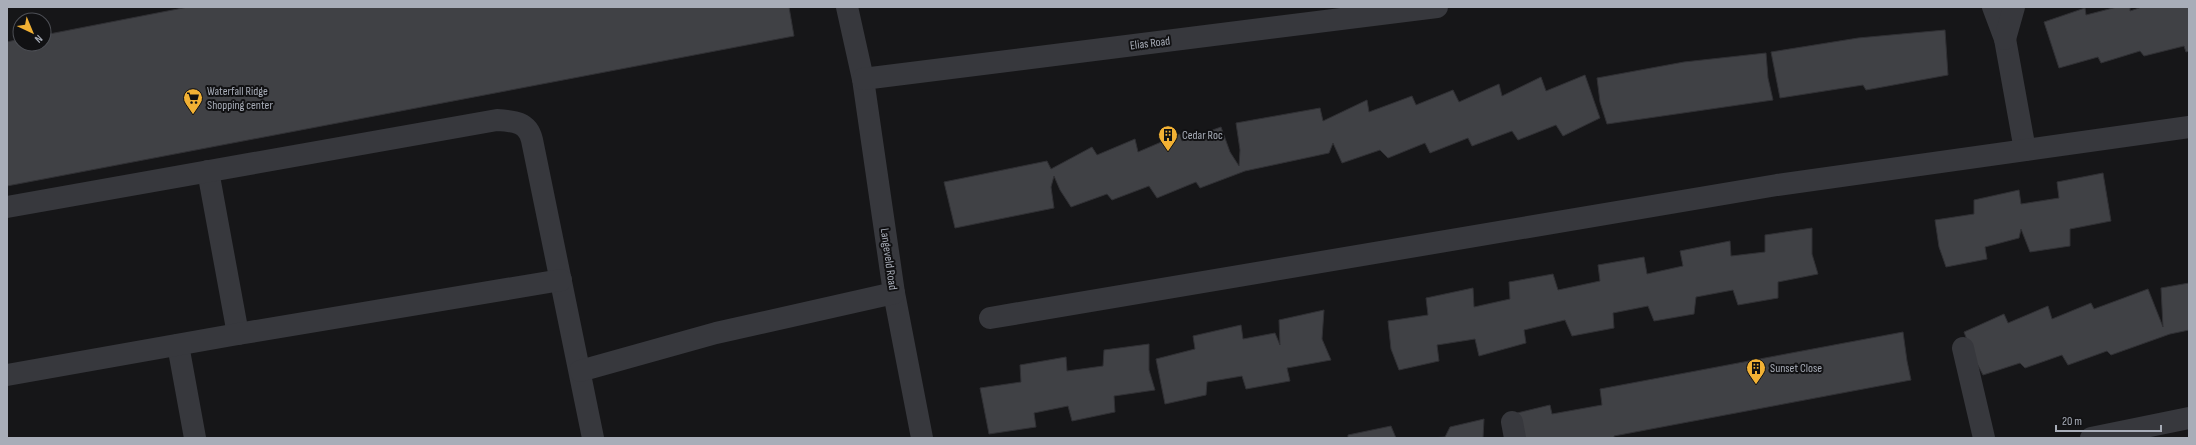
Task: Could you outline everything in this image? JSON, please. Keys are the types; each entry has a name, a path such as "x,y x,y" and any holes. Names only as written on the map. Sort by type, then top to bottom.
{"street":[{"name":"Langeveld Road","path":"847,7 863,79 894,292 922,438"},
{"name":"Elias Road","path":"863,79 1436,7"},
{"path":"1993,7 2005,39 2025,150"},
{"path":"2005,39 2014,7"},
{"path":"7,207 497,120 514,121 530,131 593,438"},
{"path":"990,318 1778,185 2189,127"},
{"path":"208,171 238,334"},
{"path":"7,375 178,344 561,280"},
{"path":"580,371 716,332 894,292"},
{"path":"178,344 195,438"},
{"path":"1963,348 1984,438"},
{"path":"2091,438 2189,418"}],"building":[{"name":"Waterfall Ridge Shopping center","path":"188,7 789,7 794,36 7,186 7,42 12,41 12,52 52,52 52,33"},
{"path":"2117,7 2130,7 2130,11 2142,7 2189,7 2189,51 2186,52 2184,46 2144,56 2140,51 2101,63 2098,57 2059,68 2044,22 2085,8 2086,15"},
{"path":"1945,30 1948,75 1866,90 1863,85 1780,98 1771,52 1858,38"},
{"path":"1766,53 1768,78 1773,100 1607,124 1600,102 1597,78 1684,62"},
{"name":"Cedar Roc","path":"1585,75 1600,118 1563,136 1556,125 1518,140 1512,131 1472,146 1468,138 1430,153 1425,143 1388,158 1380,150 1342,163 1333,143 1329,153 1245,171 1200,188 1196,182 1157,198 1149,186 1112,200 1107,194 1071,207 1060,190 1054,176 1051,187 1054,208 955,228 944,182 1047,161 1051,169 1092,147 1097,155 1135,139 1138,152 1180,134 1182,141 1221,127 1230,152 1239,166 1240,150 1236,123 1320,108 1323,121 1367,100 1369,112 1412,96 1416,105 1453,90 1459,102 1499,84 1502,96 1541,77 1546,91"},
{"path":"2103,173 2111,221 2070,229 2070,246 2030,252 2021,229 2019,238 1985,247 1987,259 1946,267 1939,247 1935,220 1974,214 1974,200 2019,190 2021,204 2059,198 2057,182"},
{"path":"1812,228 1812,254 1818,274 1778,282 1778,298 1738,305 1733,290 1696,297 1694,314 1654,321 1648,306 1613,313 1614,328 1572,336 1565,320 1524,330 1526,343 1479,356 1475,339 1437,345 1439,361 1399,370 1391,349 1388,321 1428,315 1426,298 1473,288 1474,307 1510,299 1509,282 1553,274 1558,290 1600,281 1598,265 1644,257 1647,274 1683,266 1680,251 1730,241 1731,256 1765,252 1765,235"},
{"path":"2189,283 2189,330 2170,334 2111,355 2107,351 2068,365 2062,355 2025,368 2020,363 1983,375 1973,356 1964,332 2004,314 2008,323 2048,306 2052,319 2091,303 2094,309 2148,289 2163,327 2161,288"},
{"path":"1324,310 1322,339 1331,360 1287,368 1290,381 1246,389 1242,376 1207,382 1206,395 1165,404 1156,359 1195,349 1193,336 1241,325 1243,339 1275,333 1280,345 1279,320"},
{"name":"Sunset Close","path":"1903,332 1911,380 1614,436 1614,438 1522,438 1517,413 1550,405 1552,414 1602,405 1600,389"},
{"path":"1149,344 1149,370 1155,390 1114,396 1115,412 1072,421 1068,406 1034,413 1036,427 989,434 980,388 1021,382 1020,365 1066,357 1067,371 1103,366 1104,350"},
{"path":"1484,419 1483,438 1430,438 1445,437 1450,427"},
{"path":"1391,426 1396,438 1348,438 1348,435"}],"place":[{"name":"Waterfall Ridge Shopping center","path":"193,115"},
{"name":"Cedar Roc","path":"1168,152"},
{"name":"Sunset Close","path":"1756,385"}]}
